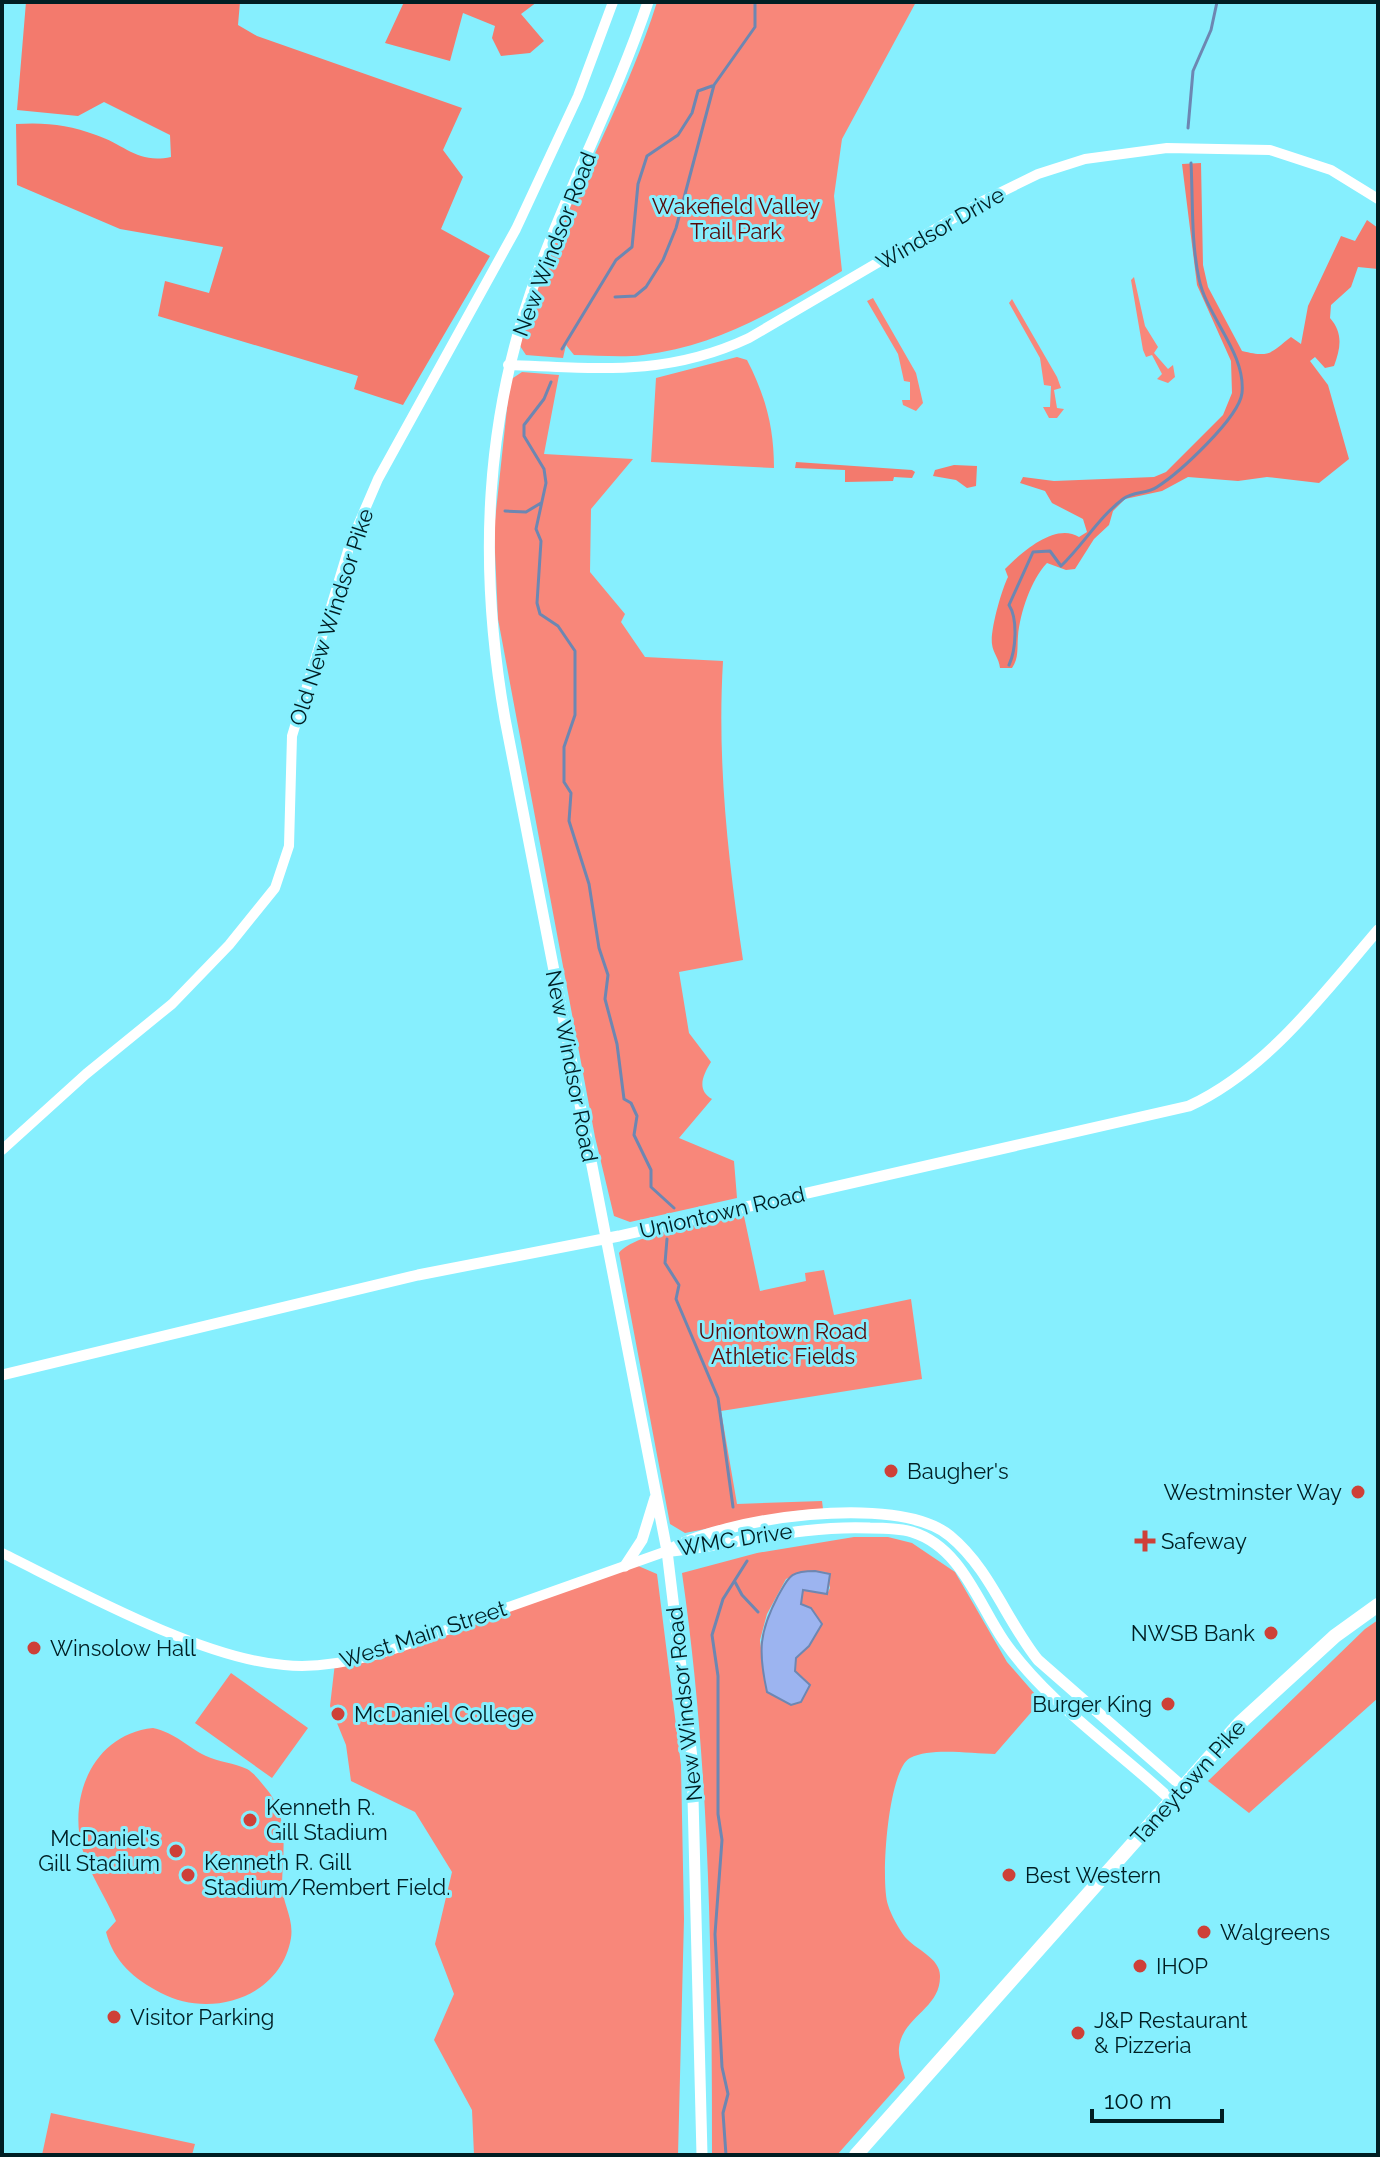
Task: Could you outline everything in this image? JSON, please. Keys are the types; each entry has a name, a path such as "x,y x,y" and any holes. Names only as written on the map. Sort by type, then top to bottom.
{"highway":[{"name":"Taneytown Pike","path":"856,2155 1183,1787 1282,1683 1335,1636 1378,1605"}],"main road":[{"name":"New Windsor Road","path":"648,2 630,57 543,260 508,365 490,483 489,573 494,644 605,1239 667,1551 692,1758 702,2155"},
{"name":"Uniontown Road","path":"2,1375 418,1275 605,1239 1189,1106 1220,1090 1265,1053 1378,930"},
{"path":"625,1566 642,1540 656,1493"},
{"name":"WMC Drive","path":"667,1551 706,1535 800,1516 876,1515 927,1521 950,1536 988,1579 1020,1639 1038,1660 1183,1787"},
{"name":"WMC Drive","path":"667,1551 802,1528 843,1526 913,1532 940,1548 965,1574 1004,1640 1031,1673 1171,1800"}],"street":[{"name":"Old New Windsor Pike","path":"2,1150 86,1074 181,996 229,945 275,888 289,846 292,736 350,544 378,479 494,274 584,82 613,2"},
{"name":"Windsor Drive","path":"508,365 633,369 674,365 713,354 749,338 1008,188 1085,159 1167,148 1270,150 1331,170 1378,199"},
{"name":"West Main Street","path":"2,1553 197,1643 259,1661 301,1666 335,1663 394,1648 667,1551"}],"green space":[{"name":"Wakefield Valley Trail Park","path":"657,2 916,2 842,139 834,196 842,271 747,324 671,350 635,356 574,355 566,345 563,358 526,355 520,346 549,258 624,89"},
{"path":"1134,277 1145,326 1158,347 1154,353 1168,369 1173,365 1175,377 1168,383 1157,379 1162,374 1152,355 1146,357 1143,350 1131,280"},
{"path":"873,298 916,373 923,403 916,411 903,405 902,400 910,400 910,382 904,381 898,354 867,301"},
{"path":"1012,299 1057,377 1061,388 1054,390 1057,408 1064,409 1057,418 1049,418 1043,407 1050,407 1051,386 1044,385 1040,358 1009,303"},
{"path":"737,357 747,360 764,400 774,468 651,462 656,378"},
{"path":"522,372 559,375 544,454 633,459 591,509 590,572 625,614 621,622 645,657 723,661 721,736 725,810 743,960 679,972 689,1033 711,1062 703,1087 712,1099 679,1138 734,1161 737,1198 630,1222 614,1216 595,1137 498,619 494,530 510,380"},
{"name":"Uniontown Road Athletic Fields","path":"744,1216 760,1291 806,1281 805,1273 824,1270 834,1315 911,1299 922,1379 721,1411 737,1504 822,1501 823,1509 796,1511 685,1533 670,1524 619,1253 641,1239"},
{"path":"854,1537 888,1537 912,1543 955,1572 1007,1662 1041,1701 995,1754 929,1753 910,1758 902,1767 891,1803 886,1893 895,1922 910,1942 936,1965 940,1977 934,1997 902,2037 899,2052 905,2078 837,2155 712,2155 708,1864 698,1718 682,1573 757,1553","holes":["807,1571 826,1572 830,1588 827,1594 803,1589 801,1604 811,1608 819,1621 815,1637 796,1658 795,1671 810,1685 801,1702 766,1689 760,1640 767,1614 786,1579"]},
{"path":"636,1565 657,1574 681,1765 684,1919 678,2155 474,2155 472,2110 434,2040 454,1994 435,1944 452,1872 415,1812 351,1781 346,1745 330,1706 335,1663"},
{"path":"1378,1620 1378,1698 1249,1813 1208,1781 1365,1629"},
{"path":"231,1673 308,1728 272,1778 195,1723"},
{"name":"Kenneth R. Gill Stadium/Rembert Field.","path":"153,1728 168,1733 206,1756 250,1771 278,1808 284,1845 282,1884 291,1938 285,1959 273,1976 241,1998 201,2004 180,2001 161,1993 126,1968 114,1952 106,1932 116,1921 82,1848 79,1807 83,1788 101,1754 115,1742"},
{"path":"51,2113 195,2144 192,2155 42,2155"}],"shaded area":[{"path":"26,2 240,2 238,25 257,36 462,108 443,150 463,177 441,229 490,256 403,405 354,389 358,376 158,316 165,281 209,293 223,247 120,229 17,185 16,124 67,127 106,139 140,156 171,157 170,135 104,102 78,116 17,110"},
{"path":"404,2 537,2 521,14 544,41 530,53 501,56 492,38 495,26 463,13 450,61 385,43"},
{"path":"1201,163 1203,265 1208,287 1242,351 1270,353 1291,337 1301,344 1308,306 1341,236 1355,241 1367,220 1378,228 1378,269 1358,267 1351,287 1331,305 1330,318 1340,340 1334,366 1325,368 1315,357 1310,361 1328,385 1349,459 1319,483 1267,477 1238,481 1188,477 1162,491 1125,499 1113,511 1109,525 1094,539 1075,569 1066,570 1047,563 1041,570 1024,607 1014,664 1012,668 1000,668 992,638 1008,577 1005,569 1029,548 1049,536 1070,533 1079,537 1087,532 1083,519 1052,503 1045,491 1020,483 1023,477 1054,481 1154,477 1166,472 1223,415 1232,393 1231,361 1197,285 1182,164"},
{"path":"796,462 915,472 912,478 894,477 893,481 845,482 845,470 795,468"},
{"path":"954,465 977,466 976,486 967,488 956,480 933,476 935,470"}],"water":[{"path":"800,1572 830,1574 827,1594 803,1590 801,1604 811,1608 822,1624 809,1646 796,1658 795,1671 810,1685 801,1702 791,1705 767,1692 762,1642 772,1609 788,1580"}],"waterway":[{"path":"615,297 635,296 646,287 663,260 676,228 714,85 755,27 755,2"},
{"path":"1188,128 1193,71 1211,30 1217,2"},
{"path":"562,349 616,260 632,247 638,184 647,156 678,135 692,113 698,91 712,86"},
{"path":"1009,665 1015,635 1009,605 1033,552 1050,551 1061,566 1123,499 1157,487 1193,458 1231,416 1242,393 1238,364 1199,279 1193,236 1191,163"},
{"path":"551,382 544,399 524,425 524,436 544,469 546,483 536,529 541,541 537,603 540,614 558,626 575,651 575,715 564,747 564,782 571,793 569,821 589,884 599,948 608,975 605,999 617,1044 624,1099 631,1103 637,1116 634,1135 651,1170 651,1187 674,1208"},
{"path":"505,511 526,512 541,503"},
{"path":"667,1239 665,1263 679,1285 676,1299 718,1398 733,1507"},
{"path":"726,2155 723,2113 728,2094 722,2067 715,1934 722,1840 718,1814 718,1676 712,1635 723,1599 747,1561"},
{"path":"735,1582 758,1612"}],"place":[{"name":"Baugher's","path":"891,1471"},
{"name":"Westminster Way","path":"1358,1492"},
{"name":"Safeway","path":"1145,1541"},
{"name":"NWSB Bank","path":"1271,1633"},
{"name":"Winsolow Hall","path":"34,1648"},
{"name":"Burger King","path":"1168,1704"},
{"name":"McDaniel College","path":"338,1714"},
{"name":"Kenneth R. Gill Stadium","path":"250,1820"},
{"name":"McDaniel's Gill Stadium","path":"176,1851"},
{"name":"Kenneth R. Gill Stadium/Rembert Field.","path":"188,1875"},
{"name":"Best Western","path":"1009,1875"},
{"name":"Walgreens","path":"1204,1932"},
{"name":"IHOP","path":"1140,1966"},
{"name":"Visitor Parking","path":"114,2017"},
{"name":"J&P Restaurant & Pizzeria","path":"1078,2033"}]}
